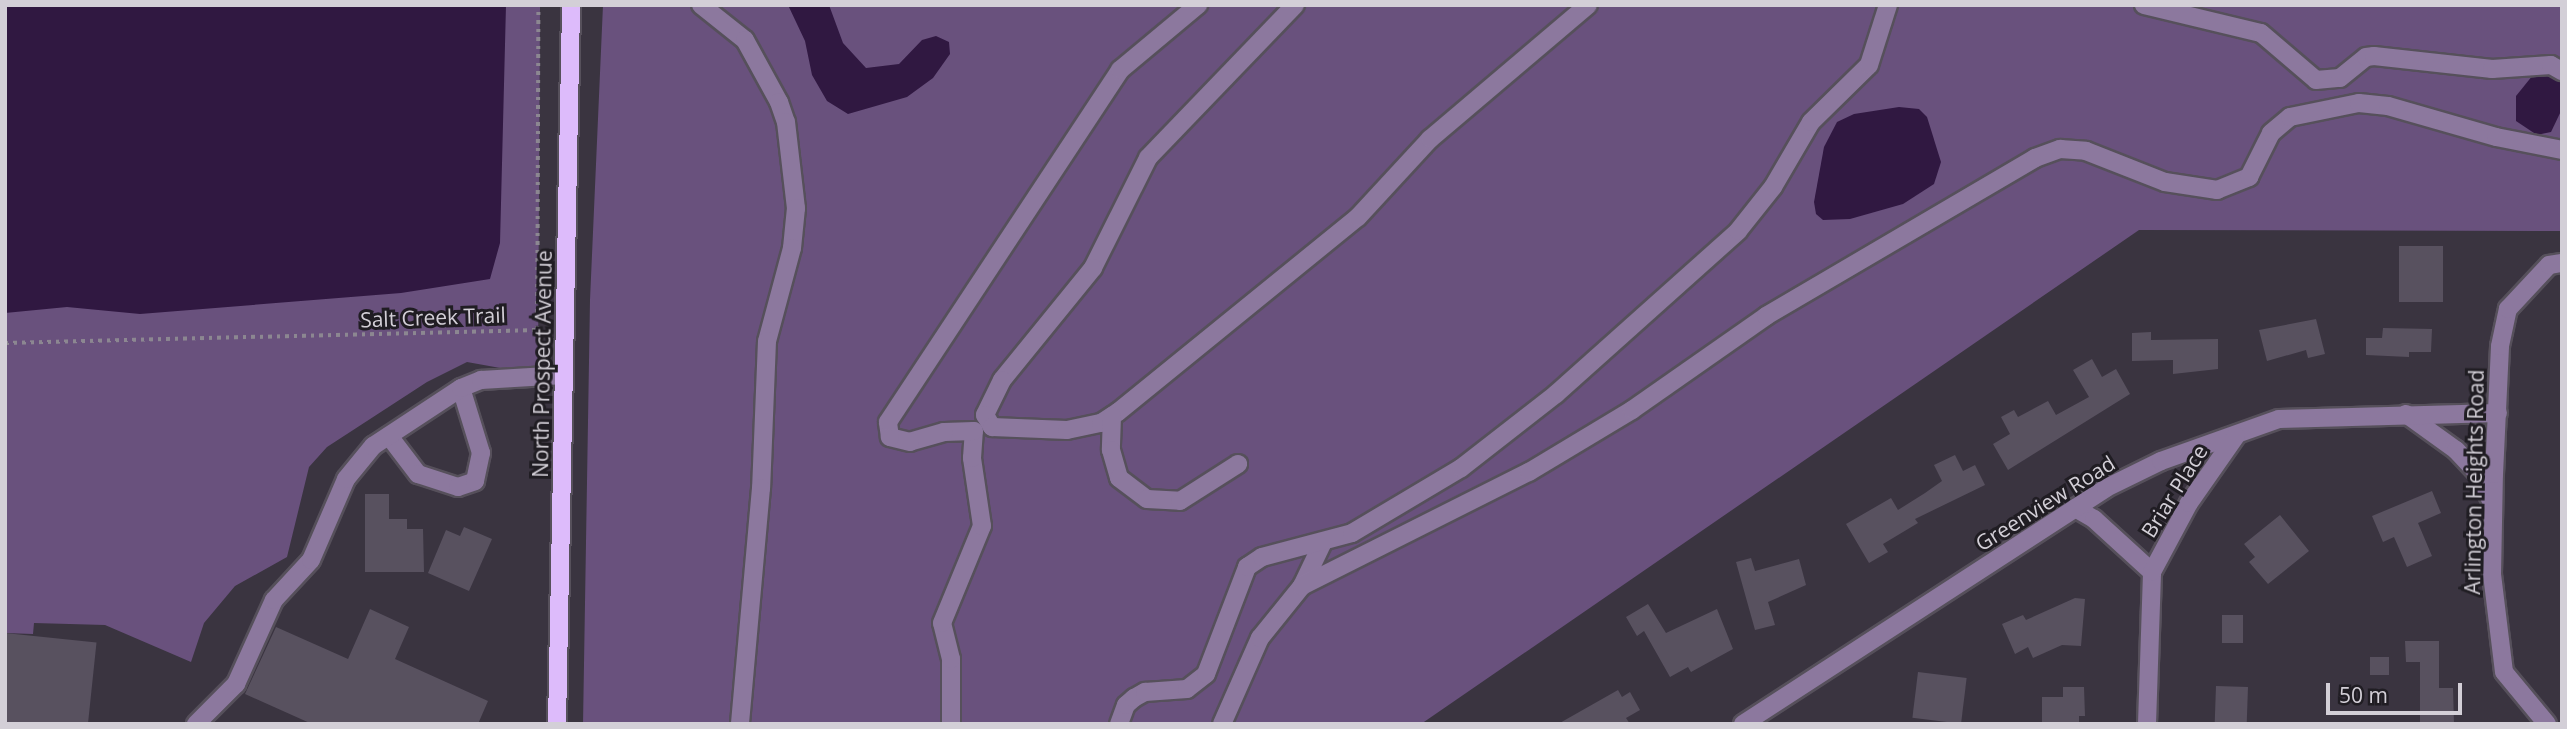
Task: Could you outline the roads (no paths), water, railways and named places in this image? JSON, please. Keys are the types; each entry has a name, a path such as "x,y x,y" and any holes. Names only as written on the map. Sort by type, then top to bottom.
{"main road":[{"name":"North Prospect Avenue","path":"557,724 571,5"}],"street":[{"path":"701,5 745,40 779,102 786,122 796,208 792,248 766,341 761,488 740,724"},
{"path":"1198,5 1120,69 888,422 890,437 910,442 943,432 980,426 1067,430 1101,424 1358,217 1430,139 1588,5"},
{"path":"951,724 951,659 942,623 982,526 972,458 988,407 1011,366 1093,268 1148,158 1295,5"},
{"path":"1119,724 1126,705 1134,698 1145,692 1187,689 1206,674 1247,567 1262,557 1323,542 1394,511 1506,435 1738,231 1773,187 1811,122 1869,65 1888,5"},
{"path":"2144,5 2261,33 2316,80 2340,78 2366,57 2374,56 2492,69 2540,64 2562,71"},
{"path":"1301,586 1521,477 1632,410 1766,316 1915,225 2049,152 2086,151 2165,182 2217,190 2249,177 2271,134 2290,117 2359,103 2388,106 2496,137 2562,150"},
{"name":"Arlington Heights Road","path":"2547,724 2504,672 2492,575 2493,506 2501,346 2508,309 2549,265 2562,262"},
{"path":"196,724 236,684 274,600 311,560 346,479 373,446 461,388 500,376 564,375"},
{"path":"390,436 418,474 458,487 475,481 481,453 461,388"},
{"name":"Greenview Road","path":"1743,724 2075,509 2161,461 2279,419 2498,413"},
{"path":"2406,414 2456,450 2478,474 2493,506"},
{"path":"1112,416 1111,450 1119,478 1147,499 1180,501 1238,464"},
{"name":"Briar Place","path":"2147,724 2152,572 2189,503 2236,436"},
{"name":"Briar Place","path":"2075,509 2094,519 2152,572"},
{"path":"1222,724 1260,638 1301,586 1323,542"}]}
